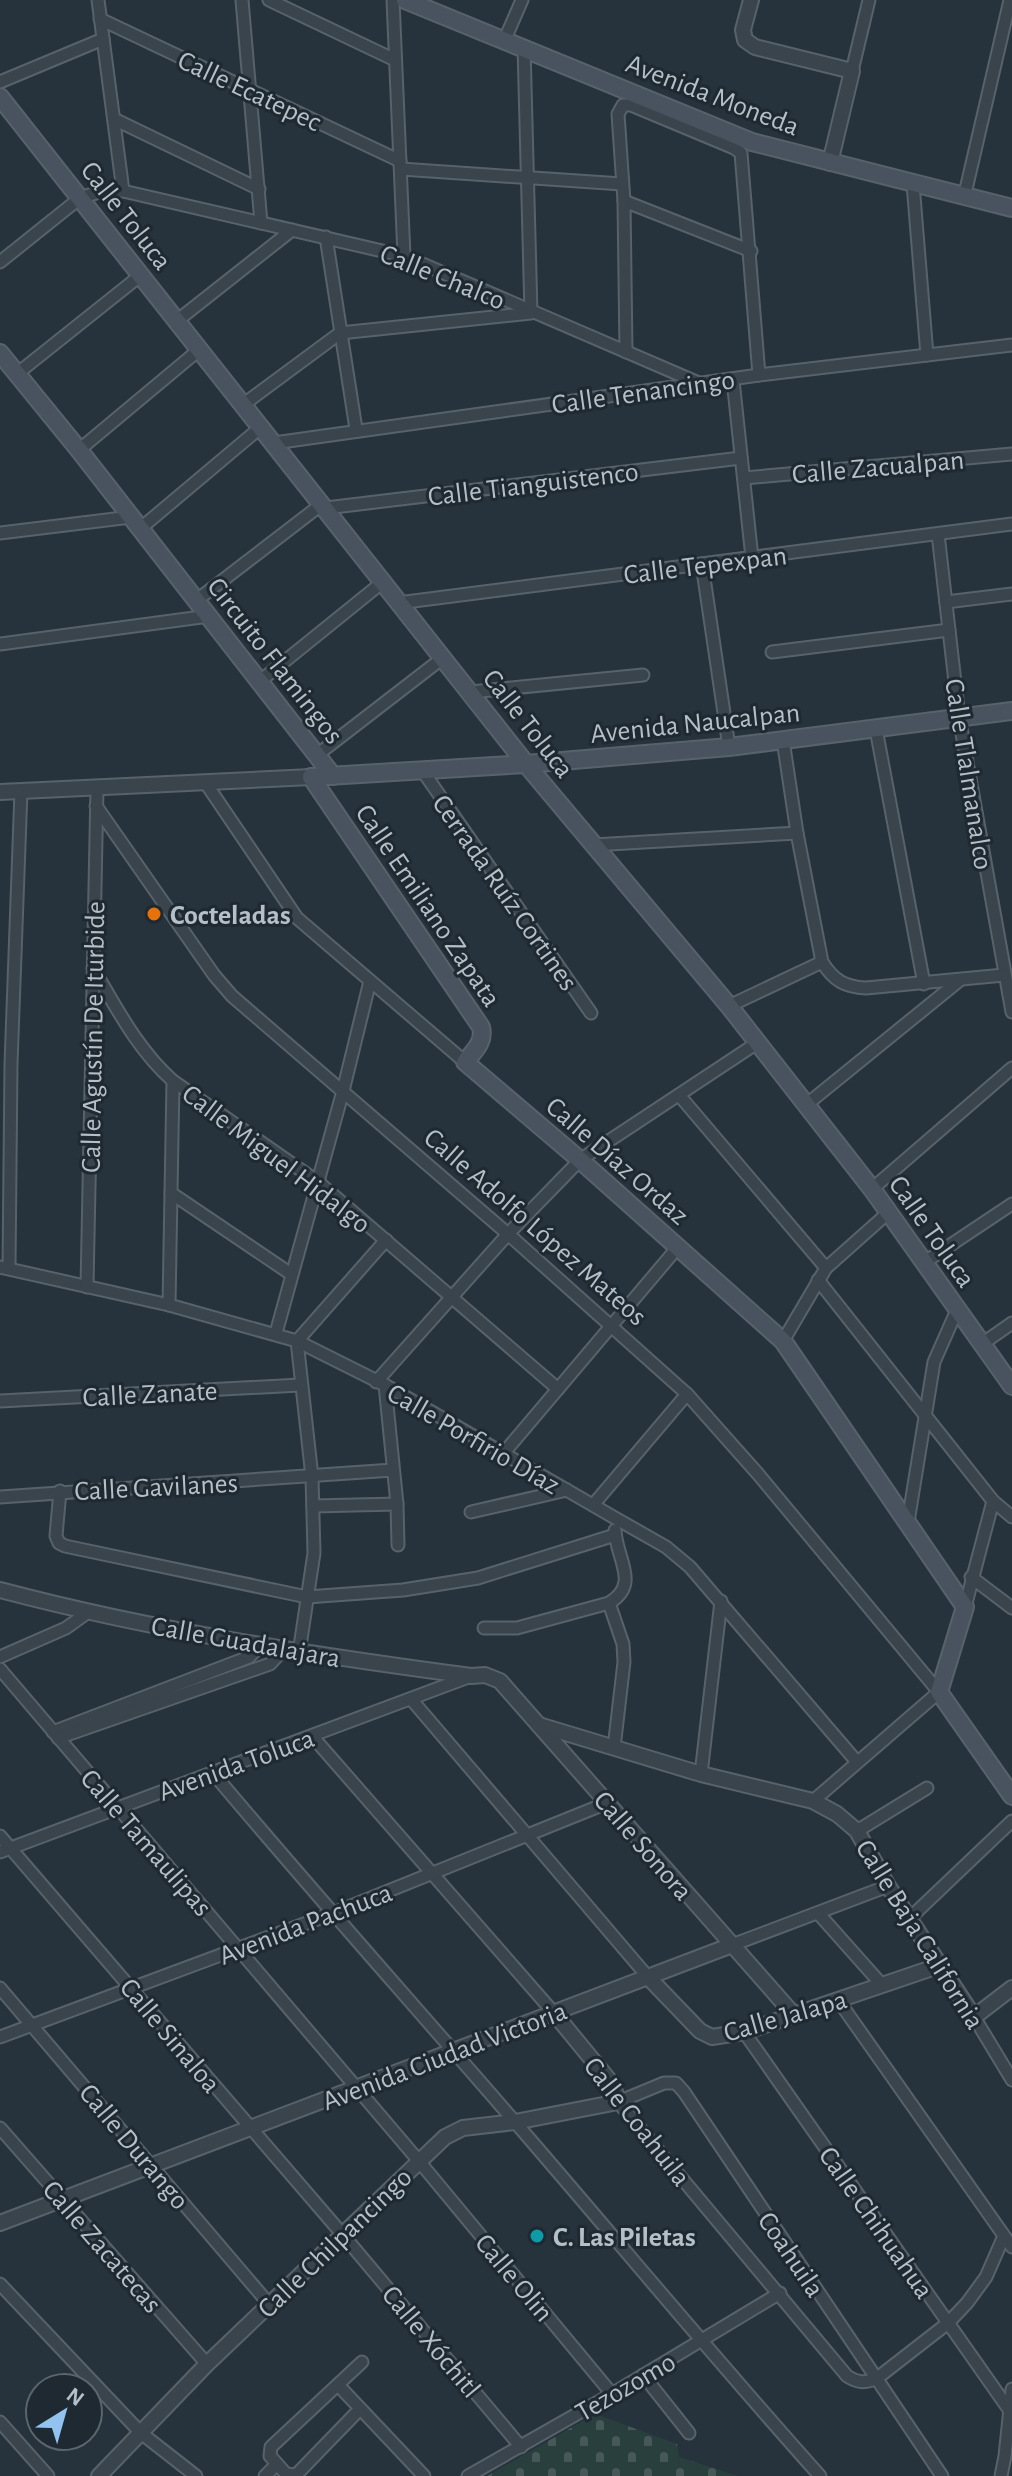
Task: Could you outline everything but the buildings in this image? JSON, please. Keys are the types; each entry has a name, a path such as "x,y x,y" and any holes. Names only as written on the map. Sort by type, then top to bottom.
{"main road":[{"name":"Avenida Moneda","path":"405,0 752,142 1012,208"},
{"name":"Calle Toluca","path":"0,97 526,764 729,1006 872,1189 1012,1386"},
{"name":"Circuito Flamingos","path":"0,353 333,776"},
{"name":"Avenida Naucalpan","path":"333,776 729,747 1012,711"},
{"name":"Circuito Flamingos","path":"311,777 333,776"},
{"name":"Calle Emiliano Zapata","path":"311,777 481,1027 483,1035 480,1044 465,1062"},
{"name":"Calle Díaz Ordaz","path":"465,1062 783,1341 965,1607"},
{"path":"939,1692 965,1607"},
{"name":"Calle Adolfo López Mateos","path":"939,1692 1012,1796"}],"street":[{"path":"98,0 123,191"},
{"path":"242,0 261,223"},
{"path":"269,0 395,60"},
{"path":"393,0 404,256"},
{"path":"505,39 522,0"},
{"path":"751,0 743,30 745,40 755,47 852,71"},
{"path":"830,163 869,0"},
{"path":"964,198 1010,0"},
{"name":"Calle Ecatepec","path":"100,19 400,165 528,179 622,184"},
{"path":"0,82 103,39"},
{"path":"244,404 340,333 531,313 524,47"},
{"path":"626,352 624,201 618,114 623,105 631,105 741,153 759,375"},
{"path":"114,119 259,189"},
{"path":"913,184 927,355"},
{"name":"Calle Chalco","path":"80,198 102,191 123,191 404,256 701,384"},
{"path":"0,261 80,198"},
{"path":"624,201 751,251"},
{"path":"178,320 292,230"},
{"path":"326,237 356,429"},
{"path":"18,373 141,275"},
{"name":"Calle Tenancingo","path":"274,443 356,429 759,375 1012,345"},
{"path":"79,450 200,349"},
{"path":"733,380 752,558"},
{"path":"0,533 136,522 261,427"},
{"name":"Calle Zacualpan","path":"744,478 1012,454"},
{"name":"Calle Tianguistenco","path":"324,506 741,458"},
{"path":"197,600 324,506"},
{"name":"Calle Tepexpan","path":"398,603 1012,524"},
{"name":"Calle Tlalmanalco","path":"938,534 959,717 1012,1012"},
{"path":"702,564 729,747"},
{"path":"259,682 384,581"},
{"path":"946,602 1012,594"},
{"path":"0,644 209,616"},
{"path":"772,652 949,630"},
{"path":"317,755 444,657"},
{"path":"471,692 643,675"},
{"path":"876,729 924,984"},
{"path":"783,740 822,962 839,982 850,987 924,984 1004,975"},
{"name":"Cerrada Ruíz Cortines","path":"422,770 591,1013"},
{"name":"Circuito Flamingos","path":"0,792 311,777"},
{"name":"Calle Díaz Ordaz","path":"205,782 297,918 465,1062"},
{"name":"Calle Agustín De Iturbide","path":"87,1287 97,788"},
{"path":"4,1267 21,791"},
{"name":"Calle Adolfo López Mateos","path":"96,806 214,975 232,996 508,1234 687,1394 758,1474 939,1692"},
{"path":"593,845 797,833"},
{"path":"729,1006 822,962"},
{"name":"Calle Miguel Hidalgo","path":"93,968 139,1046 153,1063 173,1081 318,1182 558,1389"},
{"path":"806,1105 960,980"},
{"path":"276,1333 370,981"},
{"path":"398,1545 397,1504 380,1384 450,1297 580,1160 757,1043"},
{"path":"872,1189 1012,1068"},
{"path":"169,1305 173,1081"},
{"path":"679,1095 826,1268"},
{"path":"171,1193 291,1274"},
{"path":"925,1262 1012,1204"},
{"path":"783,1341 826,1268 889,1212"},
{"path":"299,1653 314,1553 312,1477 297,1341 386,1240"},
{"path":"503,1454 678,1247"},
{"name":"Calle Porfirio Díaz","path":"4,1267 169,1305 297,1341 380,1384 666,1547 690,1567 721,1601 857,1762"},
{"path":"818,1280 993,1501 1012,1517"},
{"path":"908,1522 934,1362 957,1310"},
{"path":"982,1344 1012,1323"},
{"name":"Calle Zanate","path":"0,1401 300,1385"},
{"path":"593,1505 687,1394"},
{"name":"Calle Gavilanes","path":"0,1497 393,1470"},
{"path":"471,1512 567,1490"},
{"path":"60,1491 56,1536 59,1543 307,1597 403,1590 478,1578 615,1535"},
{"path":"965,1607 993,1501"},
{"path":"313,1506 397,1504"},
{"path":"484,1628 517,1628 609,1603 619,1596 625,1588 626,1579 615,1535 615,1518"},
{"path":"971,1577 1012,1608"},
{"name":"Calle Guadalajara","path":"0,1590 87,1613 299,1653 494,1677"},
{"path":"701,1774 721,1601"},
{"path":"609,1603 623,1644 624,1662 614,1748"},
{"path":"0,1657 66,1628 87,1613"},
{"path":"56,1735 249,1657 260,1646"},
{"path":"56,1735 270,1664 283,1650"},
{"name":"Calle Tamaulipas","path":"0,1669 418,2160"},
{"name":"Avenida Toluca","path":"5,1850 471,1676"},
{"name":"Calle Sonora","path":"494,1677 794,2015"},
{"path":"813,1801 939,1692"},
{"path":"411,1699 648,1977"},
{"name":"Calle Baja California","path":"539,1725 701,1774 813,1801 837,1814 857,1831 888,1886 1012,2080"},
{"name":"Calle Coahuila","path":"312,1736 554,2013 613,2085 618,2102 847,2376 856,2382 866,2383 876,2379"},
{"path":"213,1773 331,1914 820,2476"},
{"path":"857,1831 927,1788"},
{"name":"Avenida Pachuca","path":"0,2037 331,1914 607,1803"},
{"path":"909,1919 1012,1821"},
{"name":"Calle Sinaloa","path":"0,1836 5,1850 131,1988 343,2235"},
{"name":"Avenida Ciudad Victoria","path":"0,2223 888,1886"},
{"path":"818,1913 882,1985"},
{"name":"Calle Jalapa","path":"648,1977 700,2031 712,2037 744,2032 941,1965"},
{"name":"Calle Durango","path":"0,1988 269,2304"},
{"path":"974,2017 1012,1988"},
{"path":"838,2000 1012,2247"},
{"name":"Calle Chihuahua","path":"744,2032 1010,2411"},
{"name":"Coahuila","path":"618,2102 664,2083 676,2083 684,2092 942,2476"},
{"name":"Calle Chilpancingo","path":"99,2476 207,2364 445,2137 463,2128 515,2122 618,2102"},
{"name":"Calle Zacatecas","path":"0,2128 207,2364"},
{"name":"Calle Olin","path":"418,2160 612,2394"},
{"name":"Calle Xóchitl","path":"343,2235 521,2447"},
{"path":"876,2379 948,2323 986,2277 1004,2236"},
{"path":"0,2284 141,2433 196,2476"},
{"name":"Tezozomo","path":"468,2476 780,2293"},
{"path":"360,2409 296,2475 286,2474 269,2452 362,2362"},
{"path":"643,2375 689,2433"},
{"path":"339,2386 424,2476"},
{"path":"1001,2476 1009,2460 1012,2389"},
{"path":"0,2422 48,2476"},
{"path":"265,2476 277,2464"}],"green space":[{"path":"595,2414 677,2444 679,2457 738,2476 487,2476"}],"place":[{"name":"Cocteladas","path":"154,914"},
{"name":"C. Las Piletas","path":"537,2236"}]}
